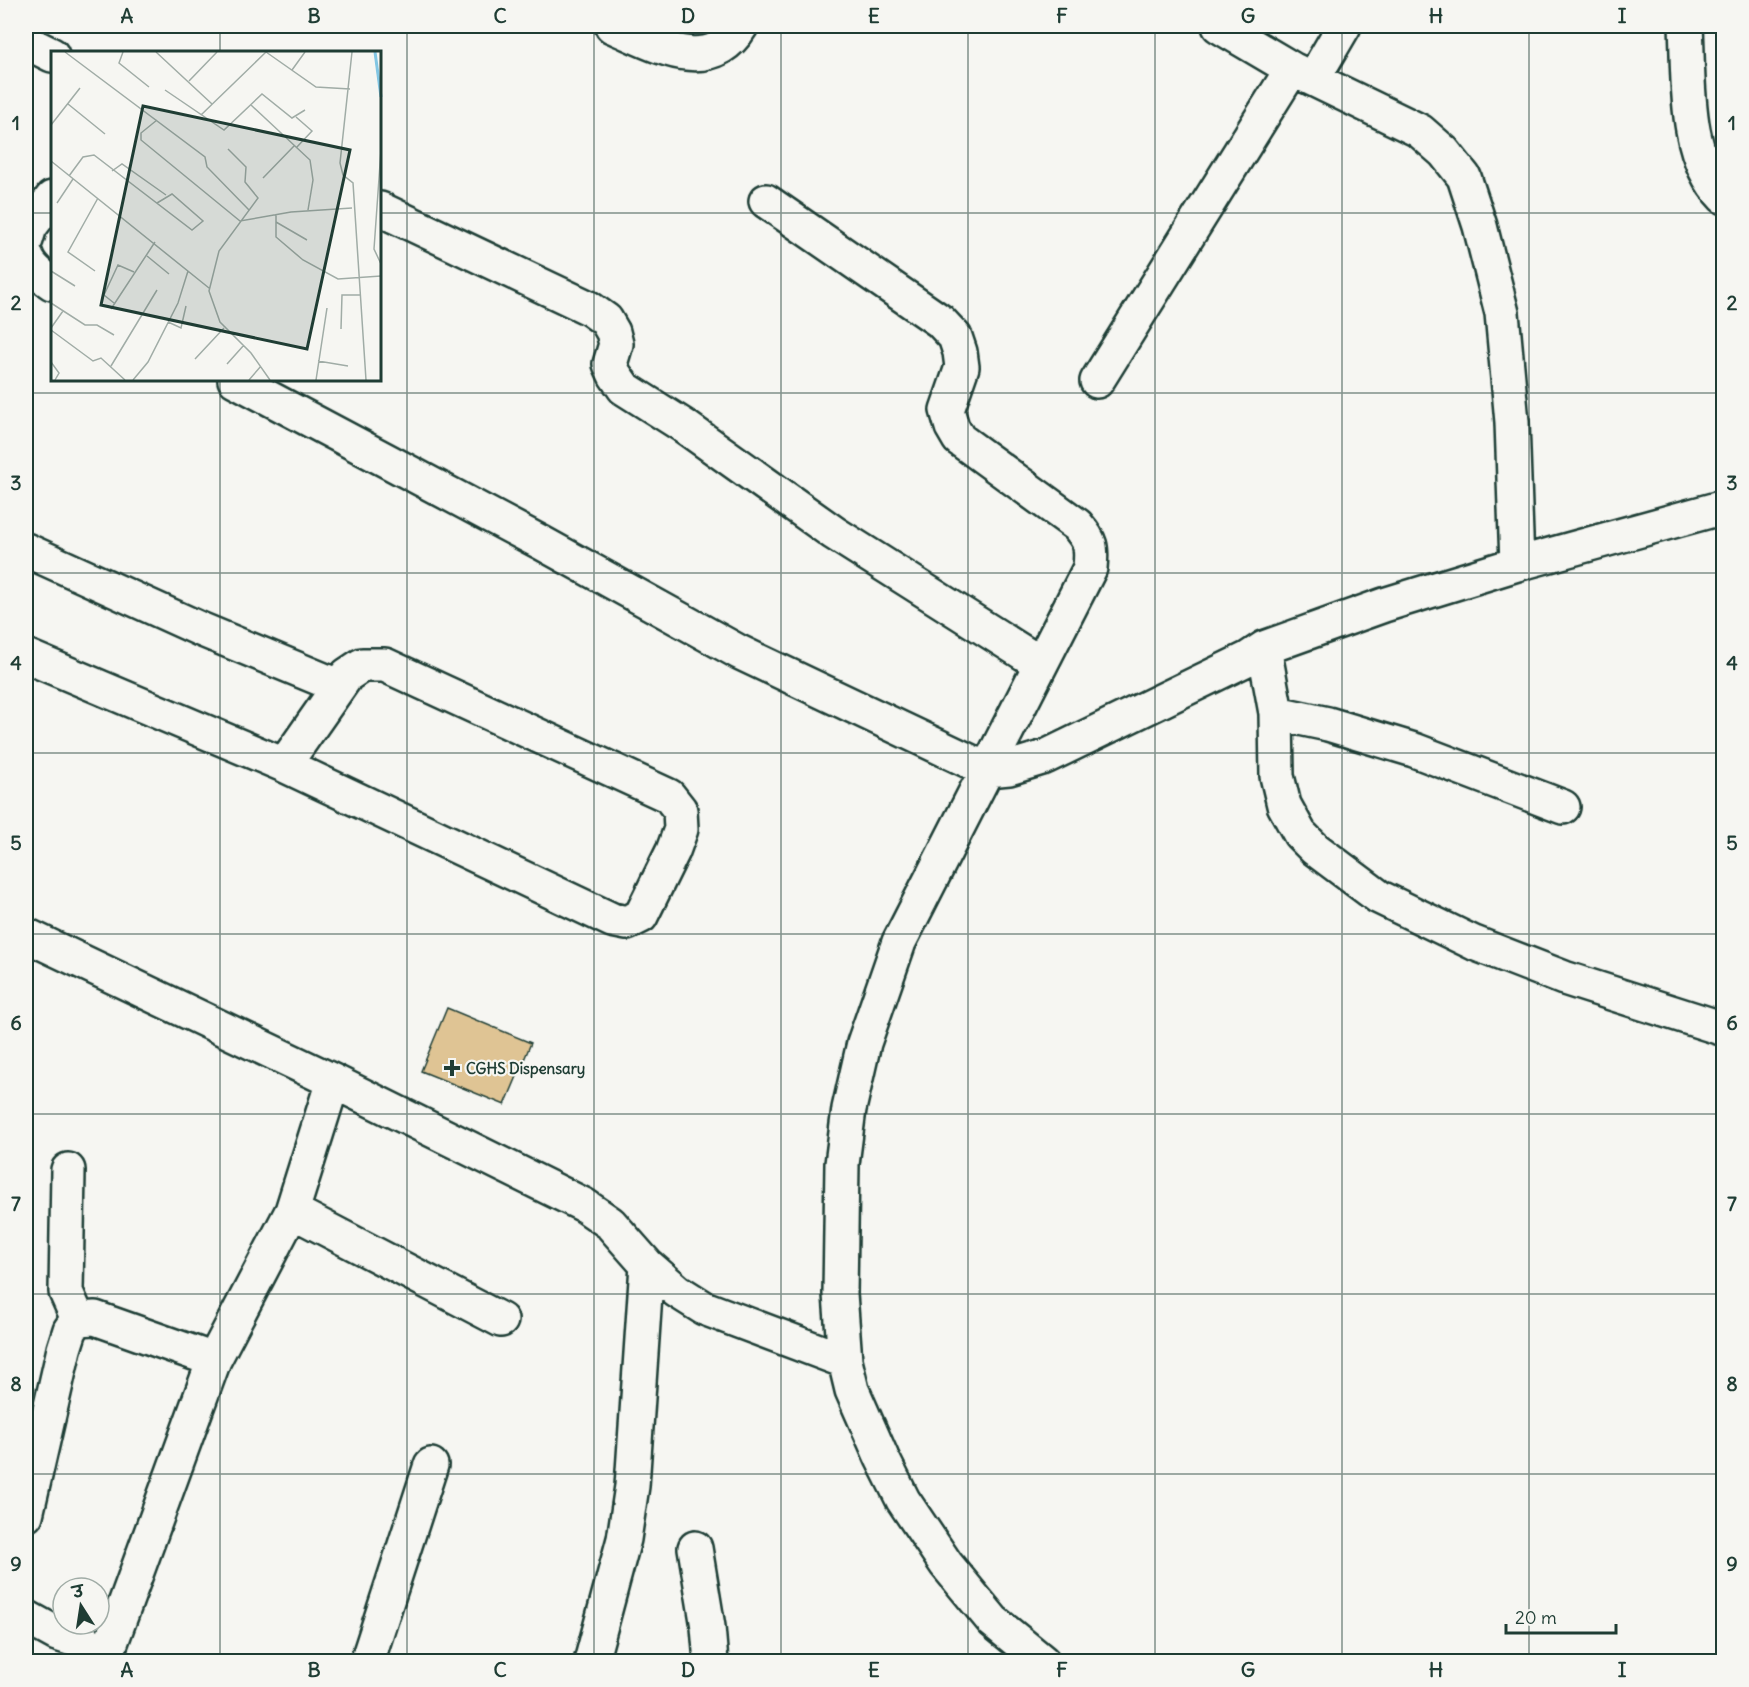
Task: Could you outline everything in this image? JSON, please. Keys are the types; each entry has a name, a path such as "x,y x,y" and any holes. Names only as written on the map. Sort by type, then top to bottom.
{"street":[{"path":"612,26 664,48 698,55 719,49 741,26"},
{"path":"1219,26 1303,74 1420,131 1444,152 1464,177 1480,226 1502,313 1512,422 1517,564"},
{"path":"1097,381 1303,74 1344,26"},
{"path":"1686,26 1692,128 1703,164 1716,189 1724,197"},
{"path":"26,42 51,54"},
{"path":"26,240 30,226 51,199"},
{"path":"766,201 940,321 955,337 962,367 947,410 952,427 959,439 1077,525 1089,539 1092,551 1090,568 899,942 864,1043 849,1109 842,1164 840,1294 845,1361 852,1390 903,1500 946,1564 993,1621 1041,1661"},
{"path":"381,209 589,308 606,320 613,332 616,344 610,364 624,388 684,426 834,533 1041,664"},
{"path":"26,255 28,261 51,282"},
{"path":"237,381 543,543 739,652 988,770 1008,768 1045,757 1249,658 1264,648 1384,605 1517,564 1724,507"},
{"path":"26,550 200,628 338,686"},
{"path":"1264,648 1276,713 1277,776 1284,805 1300,834 1315,849 1379,897 1474,943 1564,978 1724,1029"},
{"path":"26,656 284,765 612,920 627,923 640,916 674,851 681,829 680,810 669,796 385,665 362,665 347,675 284,765"},
{"path":"1276,713 1328,724 1414,750 1563,807"},
{"path":"26,935 333,1081 584,1205 610,1223 646,1266 677,1291 704,1308 845,1361"},
{"path":"26,1617 105,1656 214,1360 292,1211 333,1081"},
{"path":"68,1170 66,1292 78,1319"},
{"path":"292,1211 501,1320"},
{"path":"591,1662 624,1539 632,1486 646,1266"},
{"path":"78,1319 95,1318 214,1360"},
{"path":"26,1515 64,1348 70,1330 78,1319"},
{"path":"367,1662 431,1465"},
{"path":"695,1548 708,1627 711,1662"}],"building":[{"path":"447,1008 531,1043 505,1105 421,1071"}],"place":[{"name":"CGHS Dispensary","path":"452,1068"}]}
